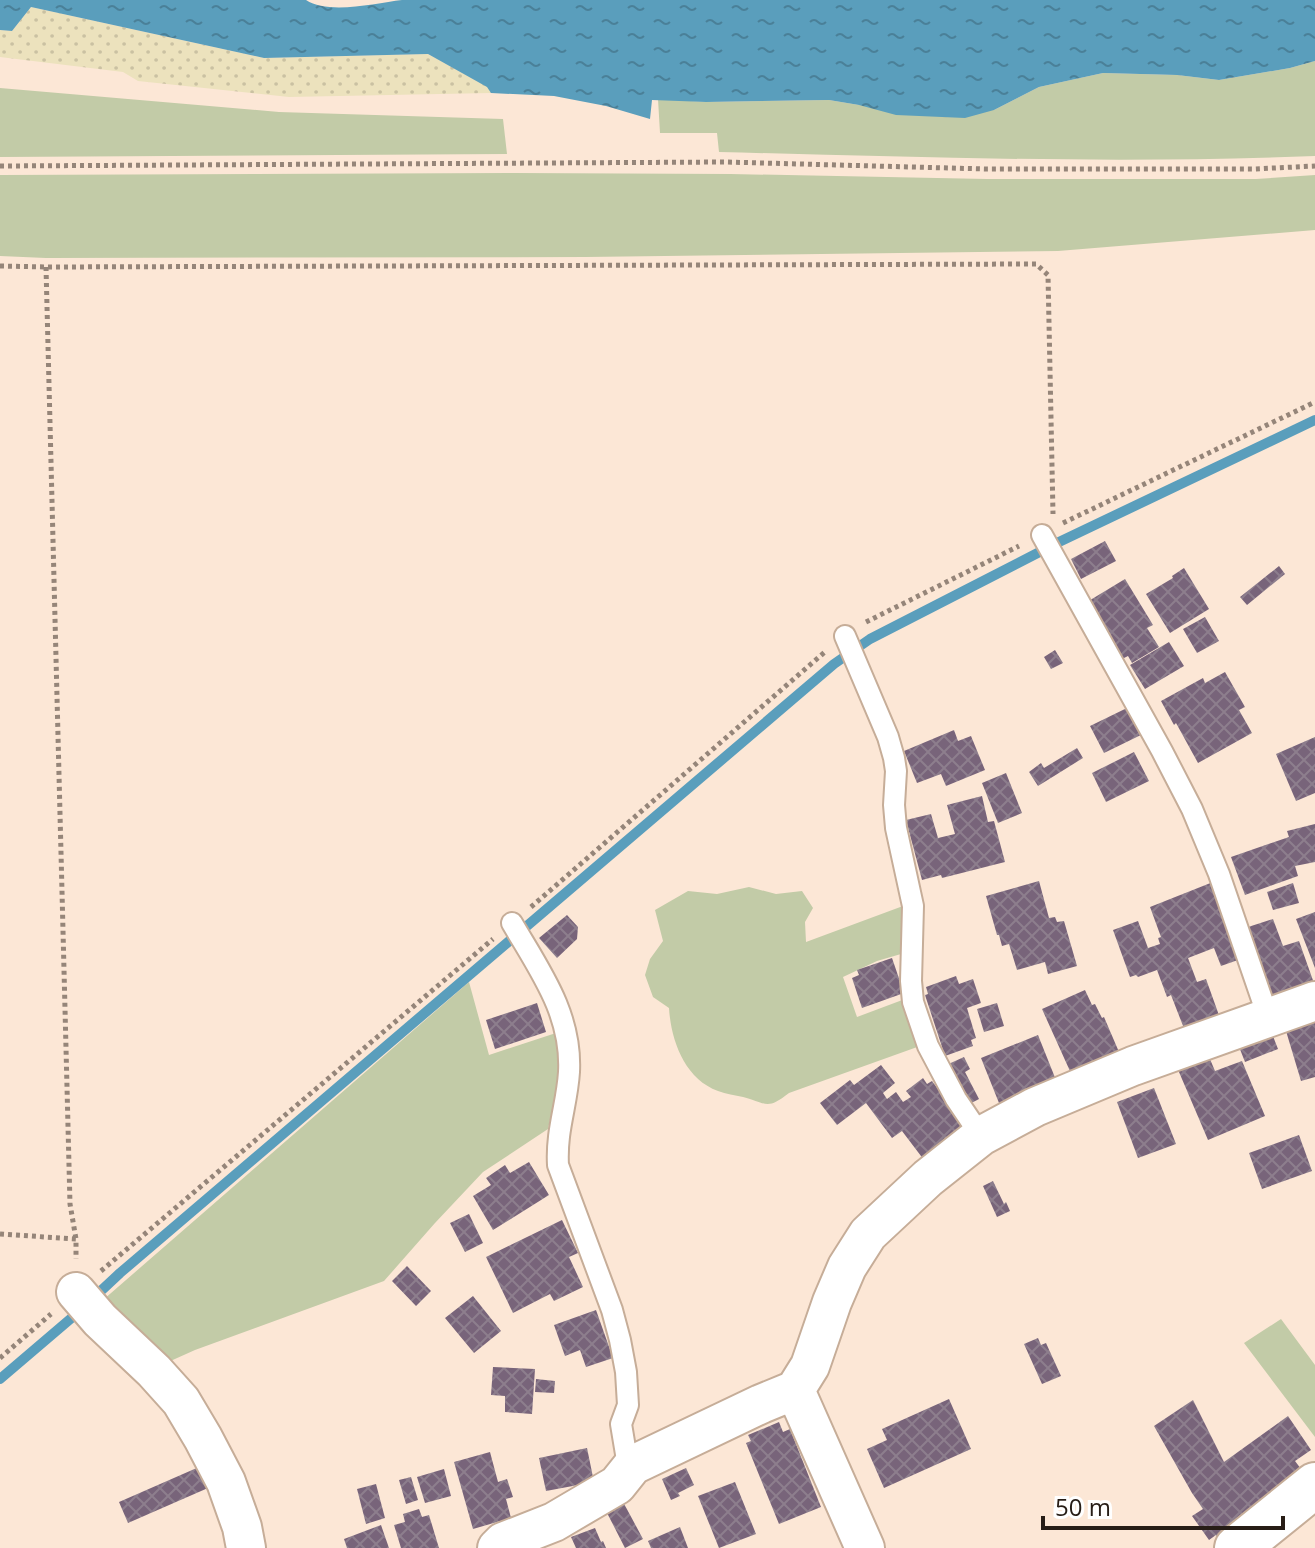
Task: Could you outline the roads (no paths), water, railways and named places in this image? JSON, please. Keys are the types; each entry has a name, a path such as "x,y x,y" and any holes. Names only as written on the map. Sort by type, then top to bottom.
{"main road":[{"path":"1237,1548 1315,1485"}],"street":[{"path":"497,1548 503,1542 554,1522 617,1485 633,1465 795,1390 810,1366 847,1267 868,1234 928,1178 981,1136 1049,1101 1133,1066 1315,1001"},
{"path":"76,1292 181,1401 226,1482 246,1548"},
{"path":"795,1390 865,1548"}],"lane":[{"path":"1042,535 1192,809 1219,874 1268,1017"},
{"path":"845,636 888,737 896,771 896,828 913,906 913,1002 928,1046 956,1099 981,1136"},
{"path":"512,923 561,1011 568,1040 569,1073 557,1143 558,1165 612,1310 620,1340 628,1405 621,1424 626,1454 633,1465"}],"water":[{"path":"0,0 306,0 327,7 340,7 402,0 1315,0 1315,61 1219,80 1177,75 1103,73 1039,87 994,110 965,118 896,115 829,100 652,100 650,119 554,96 491,93 487,87 428,54 264,58 31,7 12,31 0,30"}],"waterway":[{"path":"0,1379 834,664 870,639 1059,542 1315,420"}]}
